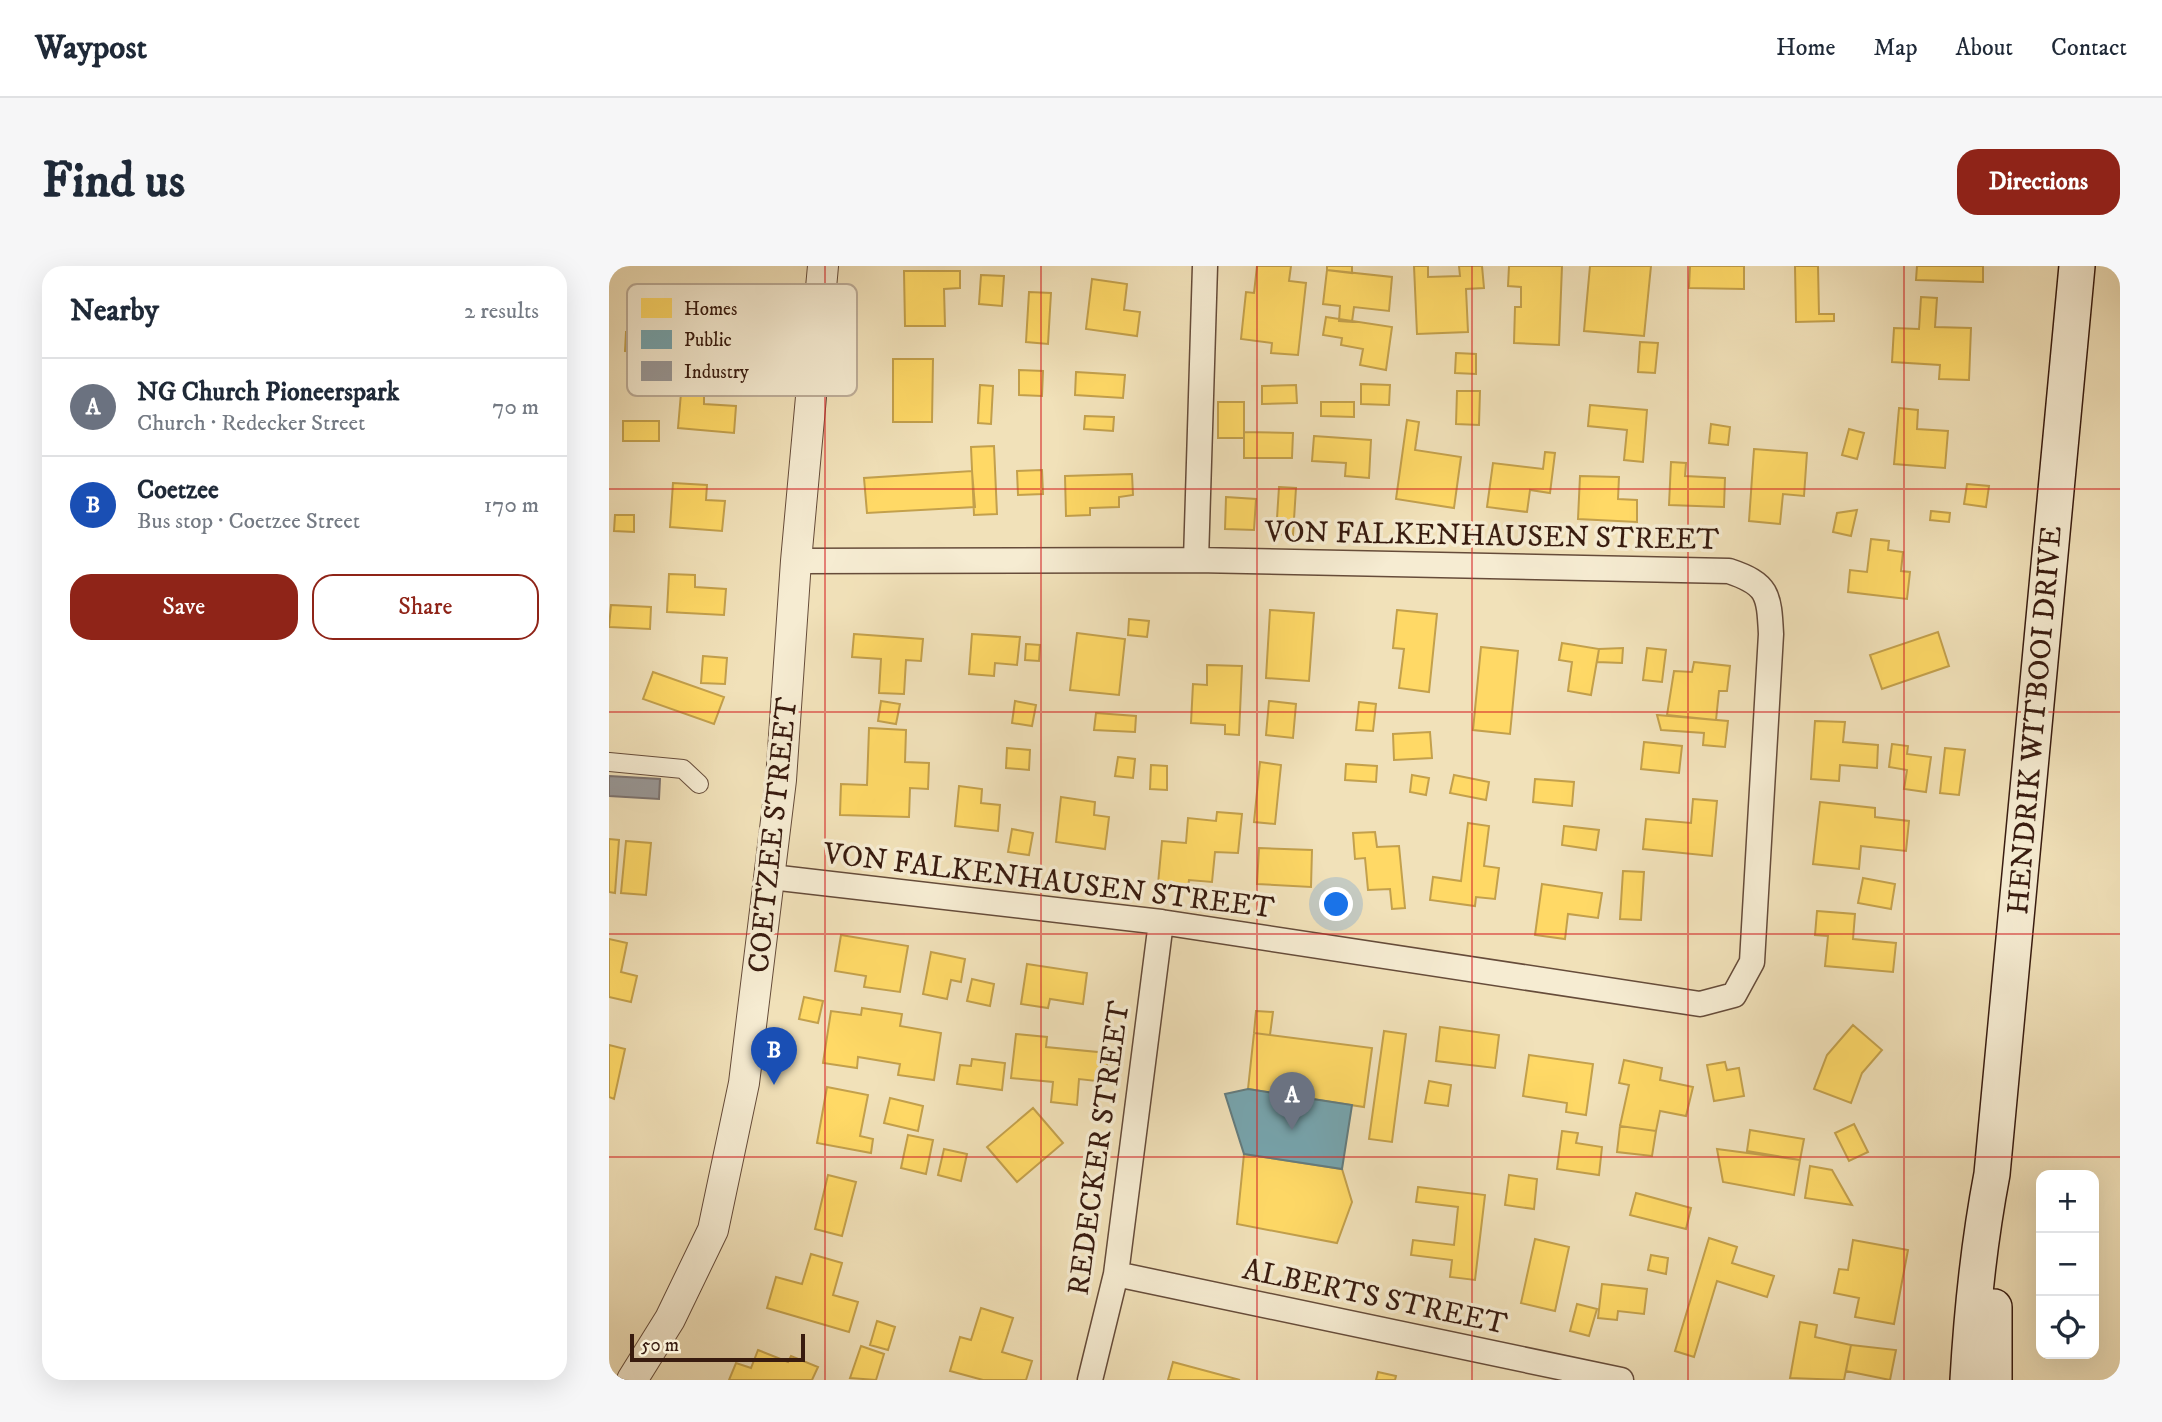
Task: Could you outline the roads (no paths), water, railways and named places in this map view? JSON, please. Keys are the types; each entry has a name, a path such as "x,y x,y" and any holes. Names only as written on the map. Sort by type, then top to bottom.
{"main road":[{"name":"HENDRIK WITBOOI DRIVE","path":"1968,1380 1977,1266 1992,1174 2077,266"},
{"name":"HENDRIK WITBOOI DRIVE","path":"1992,1174 1994,1380"}],"street":[{"name":"COETZEE STREET","path":"821,284 823,266"},
{"path":"1196,560 1205,266"},
{"name":"COETZEE STREET","path":"632,1380 670,1320 713,1230 744,1083 771,877 811,396"},
{"name":"VON FALKENHAUSEN STREET","path":"771,877 1161,922 1700,1004 1734,995 1752,962 1771,634 1770,602 1755,580 1729,571 1196,560 796,561"},
{"path":"609,762 683,769 699,784"},
{"name":"REDECKER STREET","path":"1090,1380 1116,1273 1161,922"},
{"name":"ALBERTS STREET","path":"1116,1273 1621,1380"}],"place":[{"name":"Coetzee","path":"774,1085"},
{"name":"NG Church Pioneerspark","path":"1292,1130"}]}
